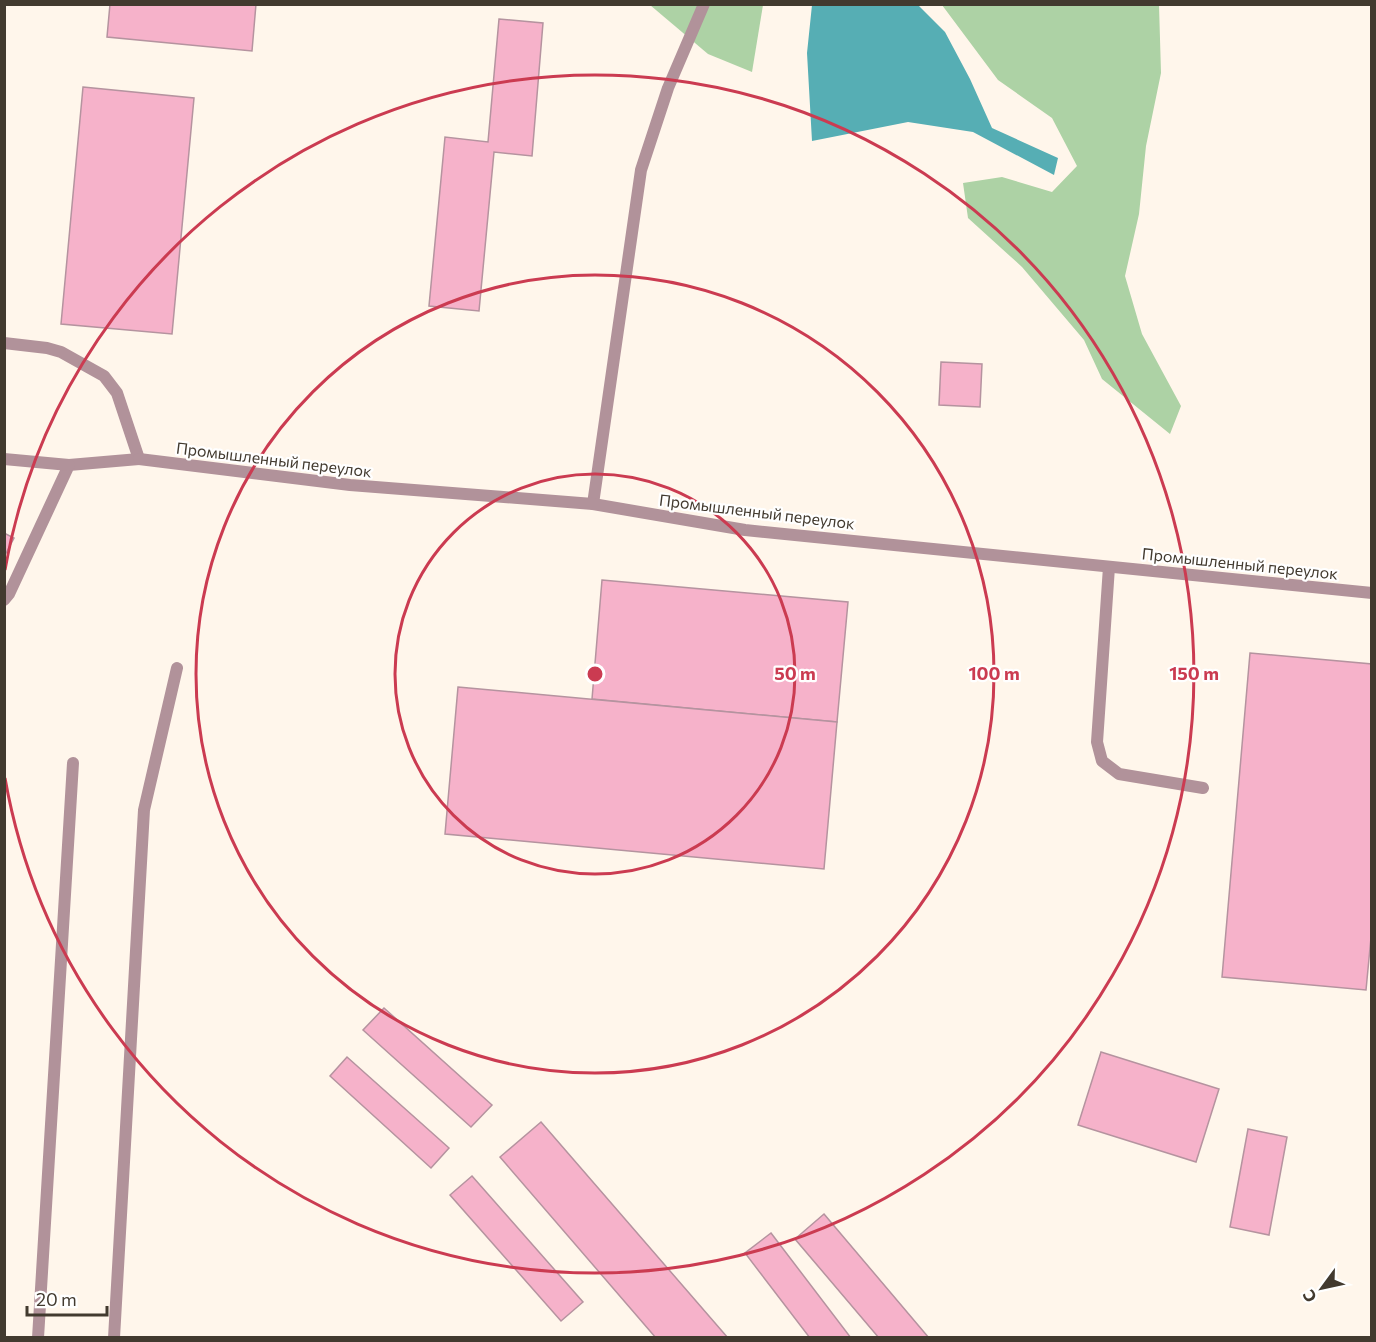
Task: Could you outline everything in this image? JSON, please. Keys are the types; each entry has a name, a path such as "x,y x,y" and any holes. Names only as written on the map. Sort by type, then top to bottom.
{"street":[{"path":"592,504 641,170 668,88 704,4"},
{"path":"4,343 61,352 104,376 117,393 139,459"},
{"name":"Промышленный переулок","path":"4,459 69,465 139,459 350,485 592,504 745,530 1371,593"},
{"path":"4,600 9,594 69,465"},
{"path":"1109,567 1097,742 1102,761 1119,774 1203,788"},
{"path":"114,1338 144,810 177,668"},
{"path":"38,1338 73,763"}],"green space":[{"path":"650,5 763,5 752,72 708,54"},
{"path":"942,5 1159,5 1161,73 1146,146 1139,214 1125,276 1142,334 1181,406 1170,434 1102,379 1084,340 1022,267 968,218 963,183 1002,177 1052,192 1077,166 1052,118 998,80"}],"water":[{"path":"812,5 918,5 945,32 992,128 1058,158 1054,175 973,132 908,122 812,141 807,53"}],"building":[{"path":"110,4 256,4 252,51 107,37"},
{"path":"499,19 543,23 532,156 494,152 479,311 429,306 445,137 488,142"},
{"path":"83,87 194,98 172,334 61,324"},
{"path":"941,362 982,364 980,407 939,405"},
{"path":"4,533 14,538 4,557"},
{"path":"602,580 848,602 837,722 592,699"},
{"path":"1250,653 1372,664 1372,927 1366,990 1222,977"},
{"path":"458,687 837,722 824,869 445,834"},
{"path":"384,1008 492,1105 471,1127 363,1030"},
{"path":"1101,1052 1219,1089 1196,1162 1078,1125"},
{"path":"347,1057 449,1148 431,1168 330,1076"},
{"path":"541,1122 728,1338 656,1338 500,1157"},
{"path":"1248,1129 1287,1137 1269,1235 1230,1227"},
{"path":"472,1176 583,1302 561,1321 450,1195"},
{"path":"824,1214 929,1338 879,1338 795,1239"},
{"path":"771,1233 851,1338 810,1338 745,1253"}]}
